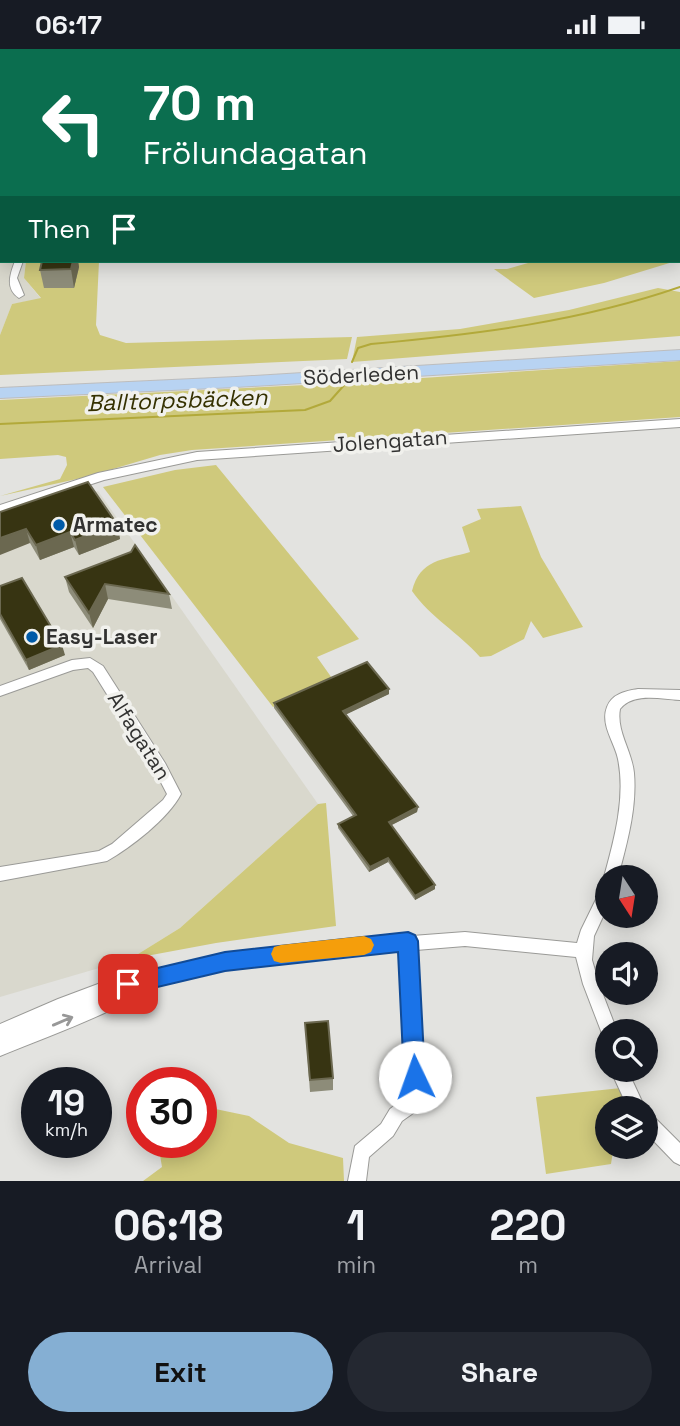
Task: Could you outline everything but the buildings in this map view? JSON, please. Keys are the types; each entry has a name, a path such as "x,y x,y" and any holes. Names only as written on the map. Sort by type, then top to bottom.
{"highway":[{"name":"Söderleden","path":"0,383 420,363 680,346"},
{"name":"Söderleden","path":"0,393 262,381 680,355"}],"street":[{"path":"18,263 13,278 19,295"},
{"name":"Jolengatan","path":"0,503 165,461 230,452 680,423"},
{"name":"Jolengatan","path":"0,510 102,476"},
{"name":"Alfagatan","path":"0,691 72,665 90,663 98,669 174,794 168,804 117,848 102,857 0,874"},
{"path":"614,865 627,802 624,755 617,739 612,713 614,705 619,699 634,696 680,695"},
{"path":"595,918 586,938 584,951 586,967 605,1019"},
{"path":"0,1032 64,1003 114,986 142,983 237,960 408,941 465,939 584,951"},
{"path":"356,1181 361,1151 387,1130 396,1115 413,1103 416,1097 408,941"},
{"path":"0,1048 115,1000 142,983"},
{"path":"658,1133 679,1154"}],"shaded area":[{"path":"0,263 26,263 24,278 41,299 12,304 0,335"},
{"path":"26,263 99,263 96,325 100,335 126,343 352,337 347,359 0,375 0,335 12,304 41,298 24,278"},
{"path":"528,263 669,263 604,283 534,298 494,269 507,269"},
{"path":"658,288 680,292 680,336 352,362 357,337 460,329 569,310"},
{"path":"680,361 680,417 192,450 160,455 86,477 0,496 60,479 67,465 66,457 58,455 0,459 0,400 346,383"},
{"path":"216,465 359,639 317,657 334,681 273,707 103,487 175,470"},
{"path":"98,491 318,804 180,928 130,959 0,997 0,523"},
{"path":"521,506 541,557 583,627 543,638 531,621 524,639 491,656 480,657 427,609 412,591 416,580 427,567 442,559 470,552 462,527 481,519 477,509"},
{"path":"326,803 336,926 216,943 130,959 180,928 318,804"},
{"path":"621,1088 625,1096 595,1096 595,1159 612,1159 611,1164 546,1174 536,1097"},
{"path":"217,1109 249,1116 289,1143 343,1158 344,1181 143,1181 162,1167 160,1158 217,1158"}],"waterway":[{"name":"Balltorpsbäcken","path":"352,362 358,348 371,344 450,336 566,318 680,287"},
{"name":"Balltorpsbäcken","path":"0,424 305,410 330,401 346,383"}],"slow traffic":[{"path":"281,954 364,945"}],"place":[{"name":"Armatec","path":"59,525"},
{"name":"Easy-Laser","path":"32,637"}],"route":[{"path":"128,984 142,983 225,962 309,950 408,941 415,1077"}]}
